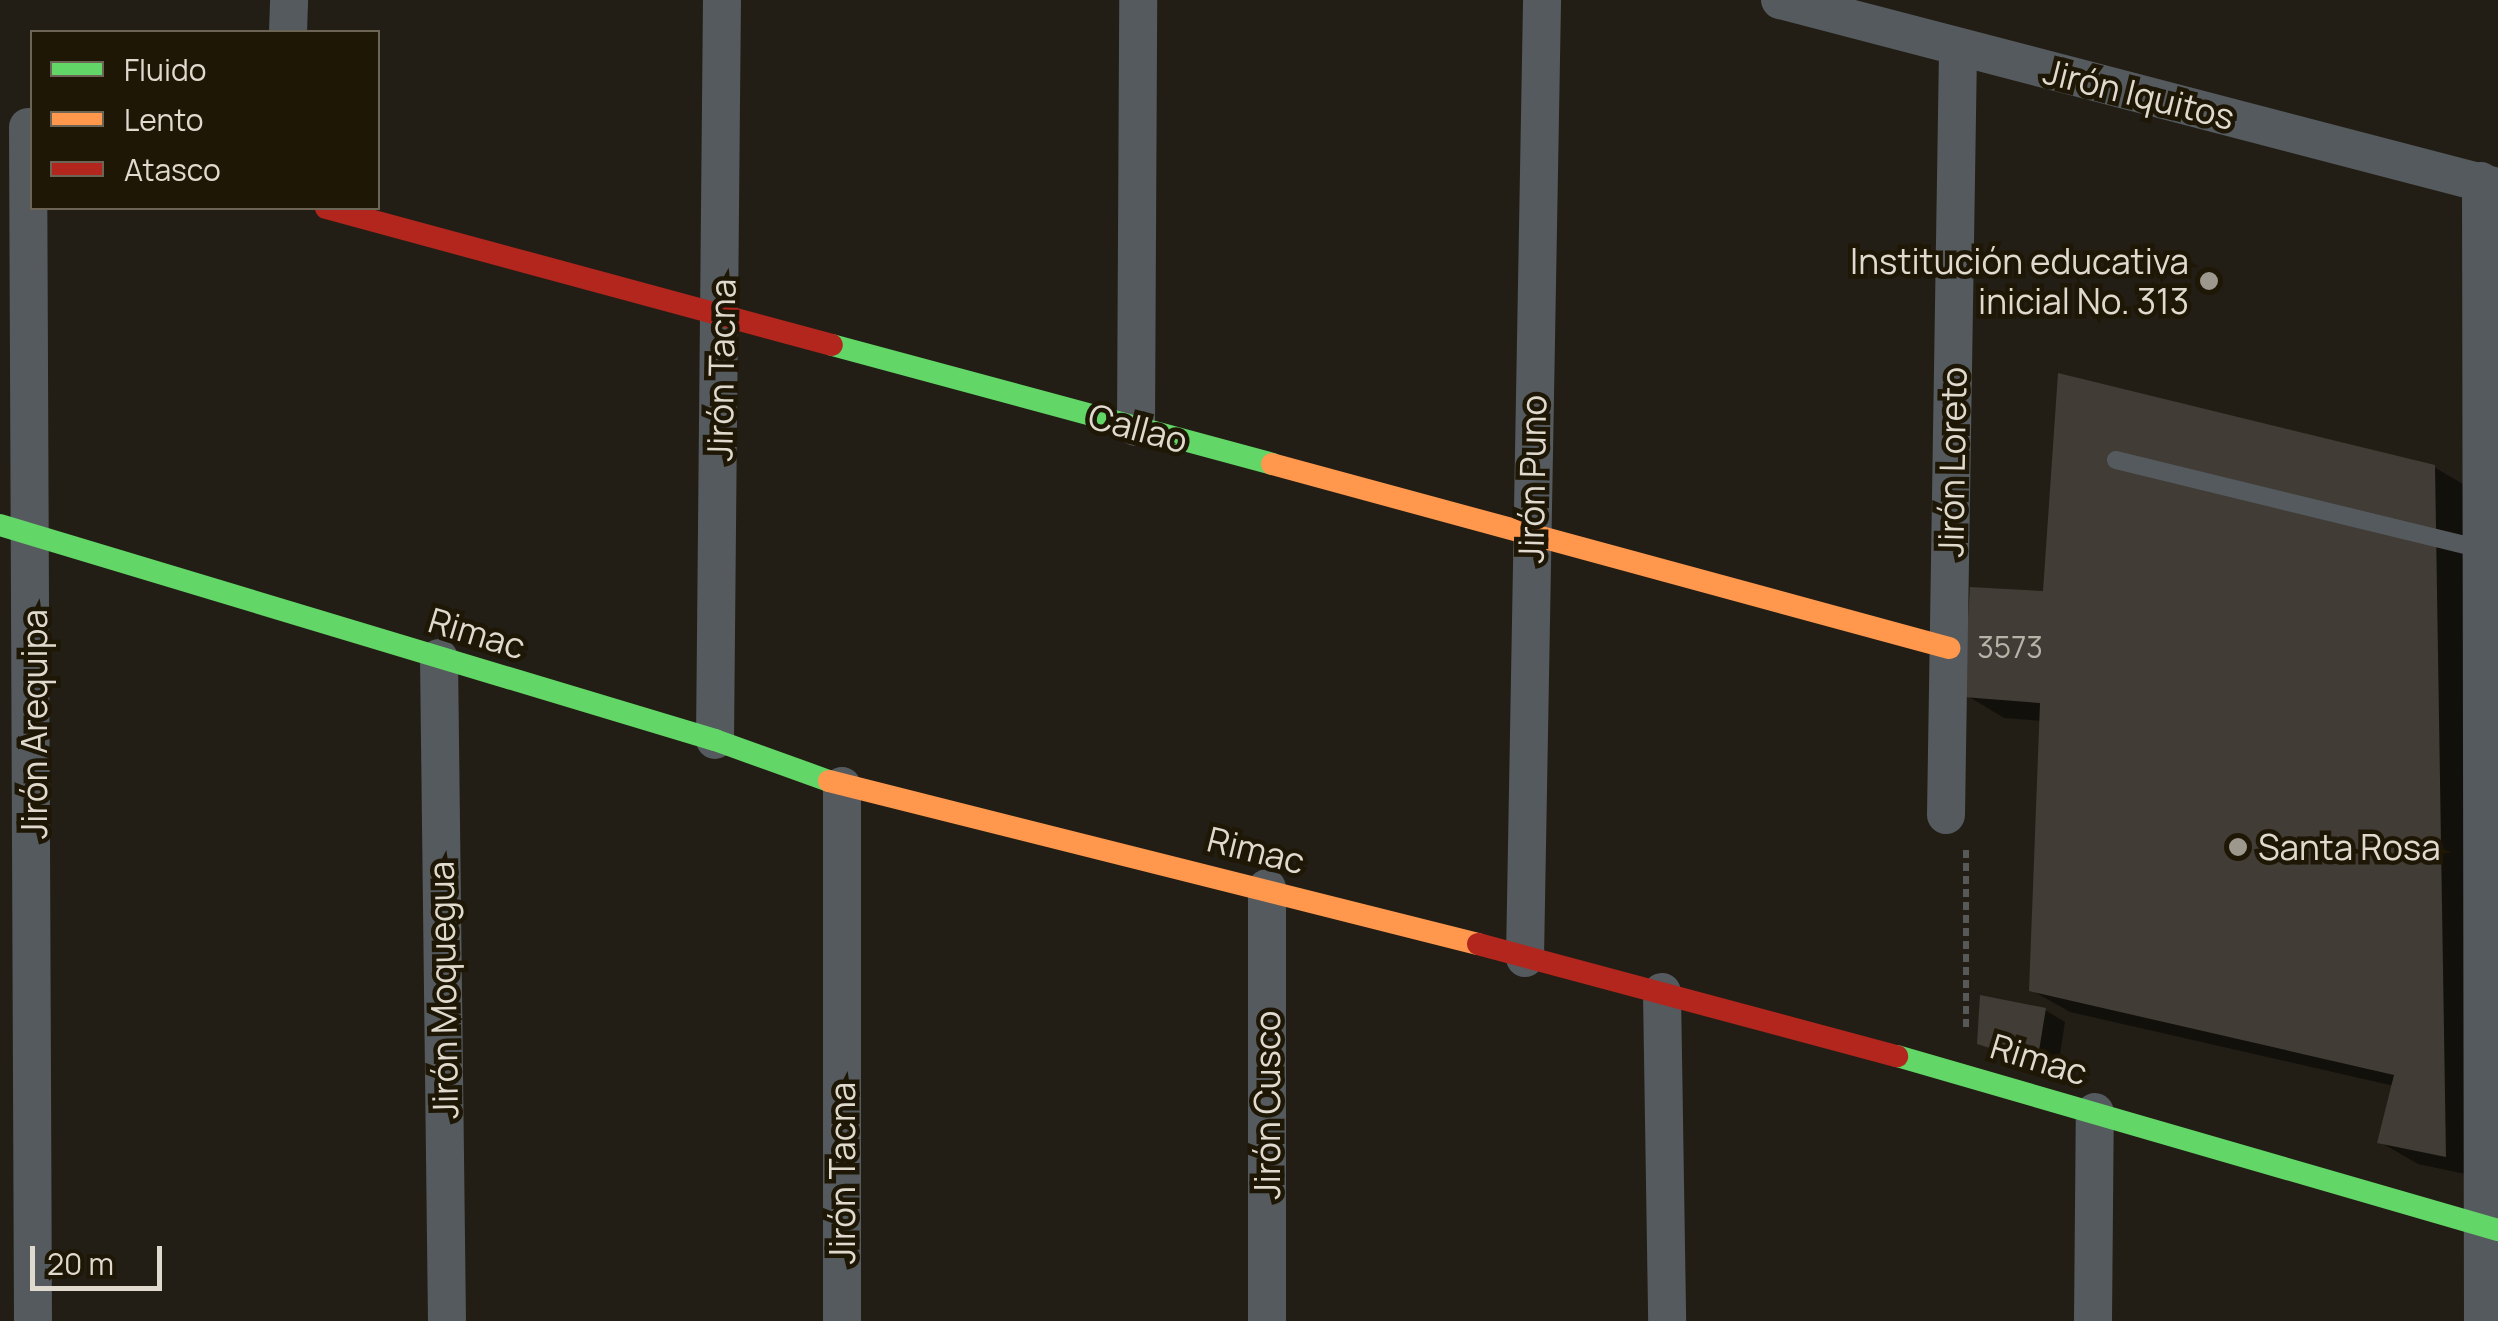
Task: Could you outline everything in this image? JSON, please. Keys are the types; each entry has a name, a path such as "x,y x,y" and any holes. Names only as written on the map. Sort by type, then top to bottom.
{"street":[{"path":"288,30 289,0"},
{"name":"Jirón Tacna","path":"715,740 723,315 722,0"},
{"path":"1136,427 1138,0"},
{"name":"Jirón Puno","path":"1525,958 1542,0"},
{"name":"Jirón Iquitos","path":"1780,0 2489,184"},
{"name":"Jirón Loreto","path":"1946,815 1958,48"},
{"name":"Jirón Arequipa","path":"20,124 17,530 33,1321"},
{"path":"2482,1321 2490,1229 2481,549 2489,184"},
{"name":"Callao","path":"333,210 1949,648"},
{"name":"Rimac","path":"17,530 715,740 842,786 1268,888 1662,992 1966,1074 2490,1229"},
{"name":"Jirón Moquegua","path":"439,658 447,1321"},
{"name":"Jirón Tacna","path":"842,786 842,1321"},
{"name":"Jirón Cusco","path":"1267,1321 1268,888"},
{"path":"1662,992 1667,1321"},
{"path":"2093,1321 2095,1112"}],"lane":[{"path":"2116,460 2481,549"}],"path":[{"path":"1946,815 1966,830 1966,1074"}],"building":[{"name":"Santa Rosa","path":"2058,373 2435,465 2446,1157 2377,1143 2394,1075 2029,991 2040,703 1963,697 1970,587 2043,591"},
{"path":"1980,995 2046,1008 2037,1063 1977,1044"}],"traffic: fast":[{"path":"832,345 1272,464"},
{"path":"0,525 715,740 829,781"},
{"path":"1897,1056 2498,1230"}],"traffic: slow":[{"path":"1272,464 1949,648"},
{"path":"829,781 1478,944"}],"traffic: jam":[{"path":"333,210 832,345"},
{"path":"1478,944 1897,1056"}],"place":[{"name":"Institución educativa inicial No. 313","path":"2209,281"},
{"name":"Santa Rosa","path":"2238,847"}]}
